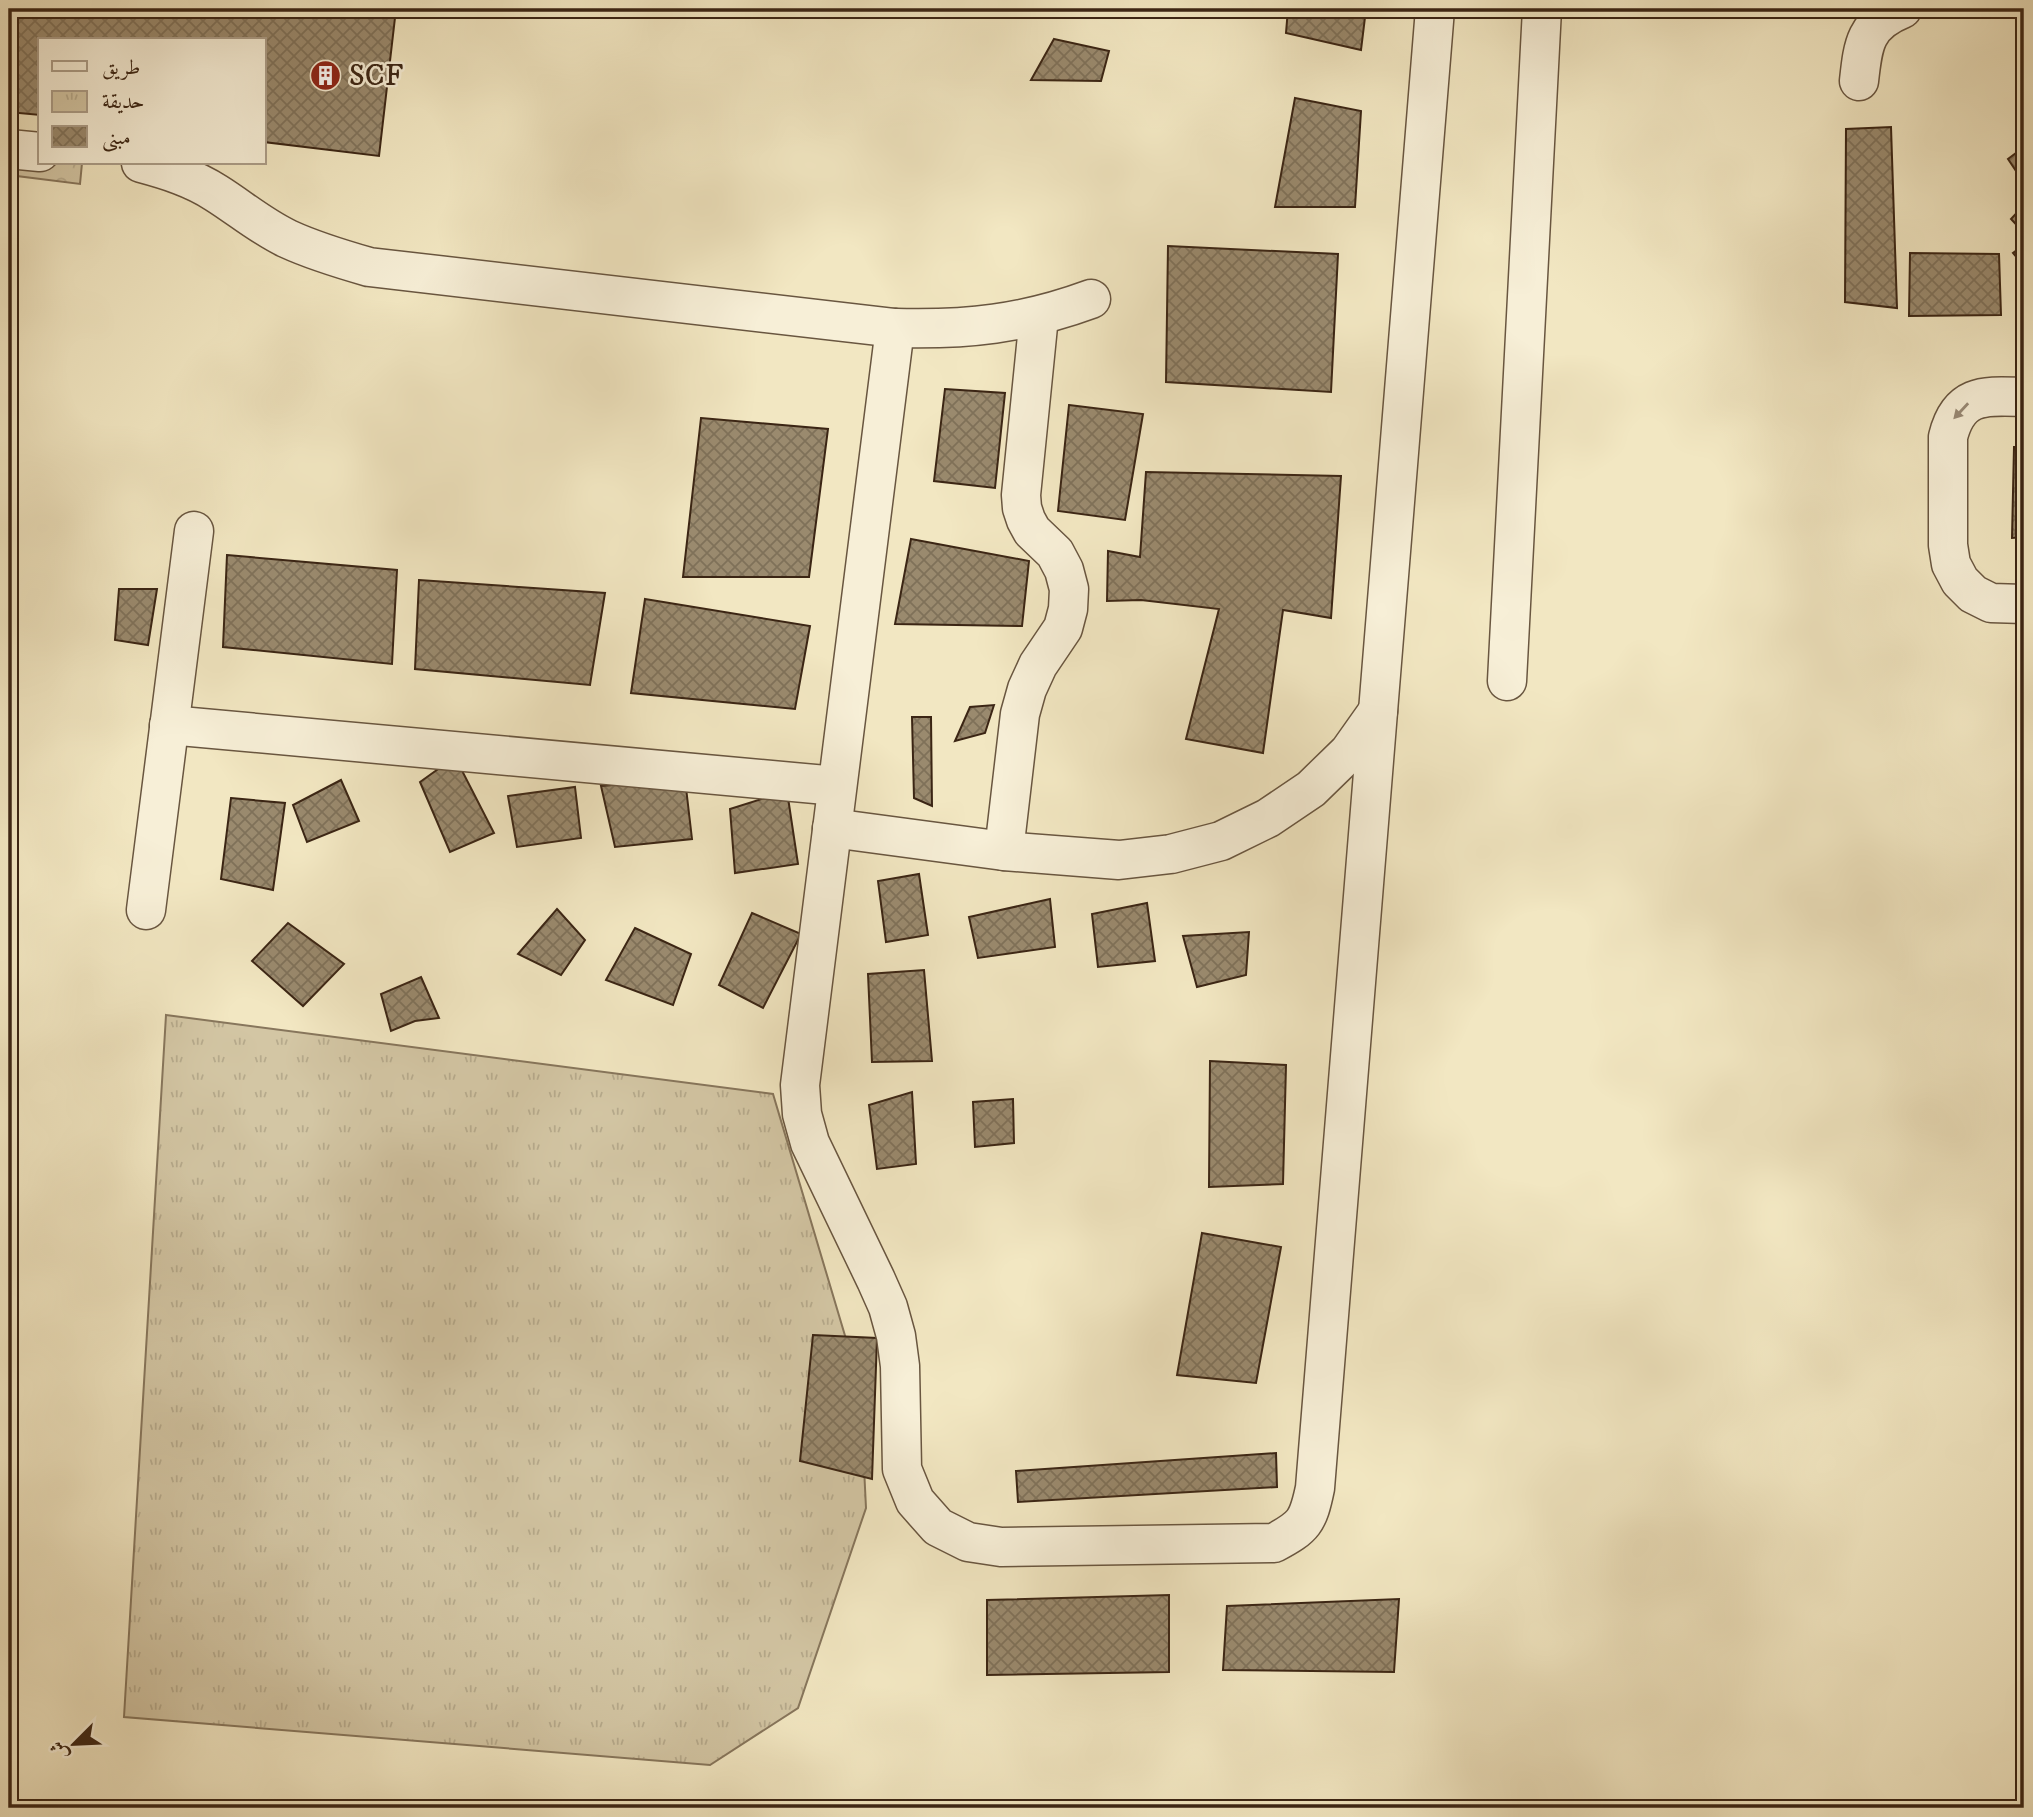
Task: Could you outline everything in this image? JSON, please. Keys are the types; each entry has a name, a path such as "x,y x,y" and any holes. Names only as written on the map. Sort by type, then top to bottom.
{"lane":[{"path":"895,328 800,1085 802,1114 810,1143 876,1280 893,1326 900,1366 902,1469 915,1501 938,1527 968,1542 1001,1546 1274,1543 1296,1531 1303,1522 1310,1512 1315,1488 1435,9"},
{"path":"1507,681 1542,9"},
{"path":"1859,81 1865,42 1874,27 1886,15 1902,9"},
{"path":"9,149 38,152"},
{"path":"144,164 176,173 214,192 248,217 286,238 327,255 369,267 895,328 970,327 1039,316 1091,299"},
{"path":"1004,851 1020,714 1033,677 1063,628 1068,609 1069,589 1064,570 1055,554 1032,531 1022,508 1021,495 1039,316"},
{"path":"2024,397 1987,396 1972,400 1960,409 1952,421 1948,437 1948,545 1951,564 1960,581 1973,594 1991,603 2024,604"},
{"path":"146,911 194,531"},
{"path":"832,828 1004,851 1119,860 1171,854 1221,841 1268,818 1311,789 1349,752 1379,710"},
{"path":"169,724 837,786"}],"green space":[{"path":"9,147 38,164 82,164 80,184 9,175"},
{"path":"166,1015 773,1094 860,1386 866,1508 798,1708 710,1765 124,1717"}],"building":[{"name":"SCF","path":"9,9 396,9 379,156 266,142 266,38 38,38 38,115 9,112"},
{"path":"1288,9 1366,9 1361,50 1286,33"},
{"path":"1054,39 1109,51 1101,81 1031,80"},
{"path":"1295,98 1361,111 1355,207 1275,207"},
{"path":"1891,127 1897,308 1845,302 1846,129"},
{"path":"2024,147 2024,183 2008,159"},
{"path":"2024,205 2024,233 2011,219"},
{"path":"2024,245 2024,266 2013,253"},
{"path":"1168,246 1338,254 1331,392 1166,382"},
{"path":"1910,253 1999,254 2001,315 1909,316"},
{"path":"945,389 1005,393 995,488 934,481"},
{"path":"1069,405 1143,414 1125,520 1058,511"},
{"path":"701,418 828,429 809,577 683,577"},
{"path":"2014,447 2024,447 2024,537 2012,538"},
{"path":"1146,472 1341,476 1331,618 1283,610 1263,753 1186,739 1219,609 1141,600 1107,601 1108,551 1140,557"},
{"path":"911,539 1029,561 1022,626 895,624"},
{"path":"227,555 397,570 392,664 223,647"},
{"path":"419,580 605,593 590,685 415,669"},
{"path":"119,589 157,589 148,645 115,640"},
{"path":"645,599 810,626 795,709 631,693"},
{"path":"994,705 985,733 955,741 970,707"},
{"path":"912,717 931,717 932,806 914,798"},
{"path":"455,757 494,833 450,852 420,782"},
{"path":"685,779 692,839 615,847 601,786"},
{"path":"341,780 359,821 307,842 293,805"},
{"path":"575,787 581,838 517,847 508,796"},
{"path":"787,791 798,864 735,873 730,809"},
{"path":"231,798 285,803 273,890 221,879"},
{"path":"919,874 928,935 886,942 878,881"},
{"path":"1050,899 1055,947 978,958 969,917"},
{"path":"1147,903 1155,961 1098,967 1092,914"},
{"path":"557,909 585,940 561,975 518,954"},
{"path":"752,913 801,934 763,1008 719,985"},
{"path":"288,923 344,964 303,1006 252,961"},
{"path":"635,928 691,954 673,1005 606,980"},
{"path":"1249,932 1246,975 1197,987 1183,936"},
{"path":"924,970 932,1061 872,1062 868,974"},
{"path":"421,977 439,1018 415,1021 391,1031 381,994"},
{"path":"1210,1061 1286,1065 1283,1184 1209,1187"},
{"path":"912,1092 916,1164 877,1169 869,1105"},
{"path":"1013,1099 1014,1143 975,1147 973,1102"},
{"path":"1202,1233 1281,1247 1256,1383 1177,1375"},
{"path":"813,1335 877,1338 872,1479 800,1461"},
{"path":"1276,1453 1277,1487 1018,1502 1016,1471"},
{"path":"1169,1595 1169,1672 987,1675 987,1600"},
{"path":"1399,1599 1394,1672 1223,1670 1227,1606"}],"place":[{"name":"SCF","path":"326,76"}]}
